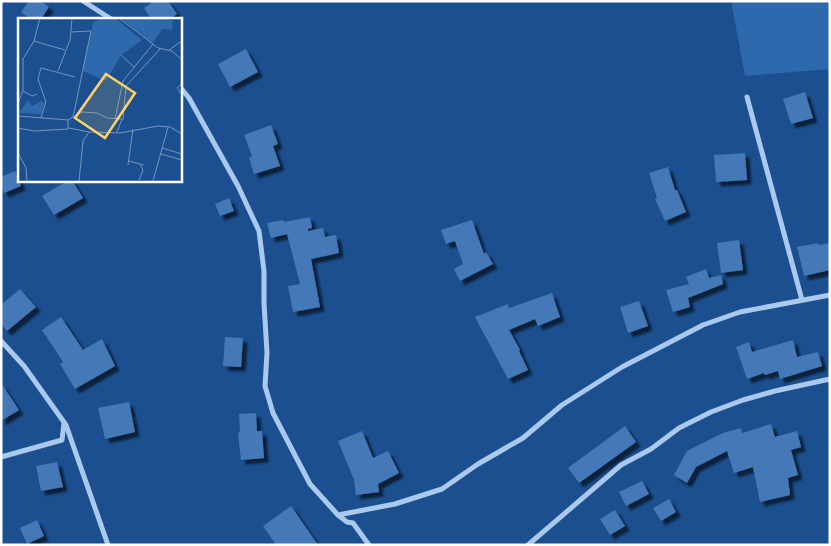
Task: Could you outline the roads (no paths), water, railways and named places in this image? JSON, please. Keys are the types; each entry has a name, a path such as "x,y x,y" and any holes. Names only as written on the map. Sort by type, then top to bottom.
{"street":[{"path":"83,1 109,18"},
{"path":"181,88 189,98 229,170 259,231 264,271 265,386 272,413 310,484 338,515 347,522 352,523 369,545"},
{"path":"747,97 802,300"},
{"path":"338,515 395,504 442,489 478,464 523,438 562,405 622,367 703,325 740,312 830,295"},
{"path":"1,341 24,366 64,423 108,545"},
{"path":"528,545 622,466 679,428 711,412 743,400 776,390 830,378"},
{"path":"1,457 62,440 64,423"}]}
